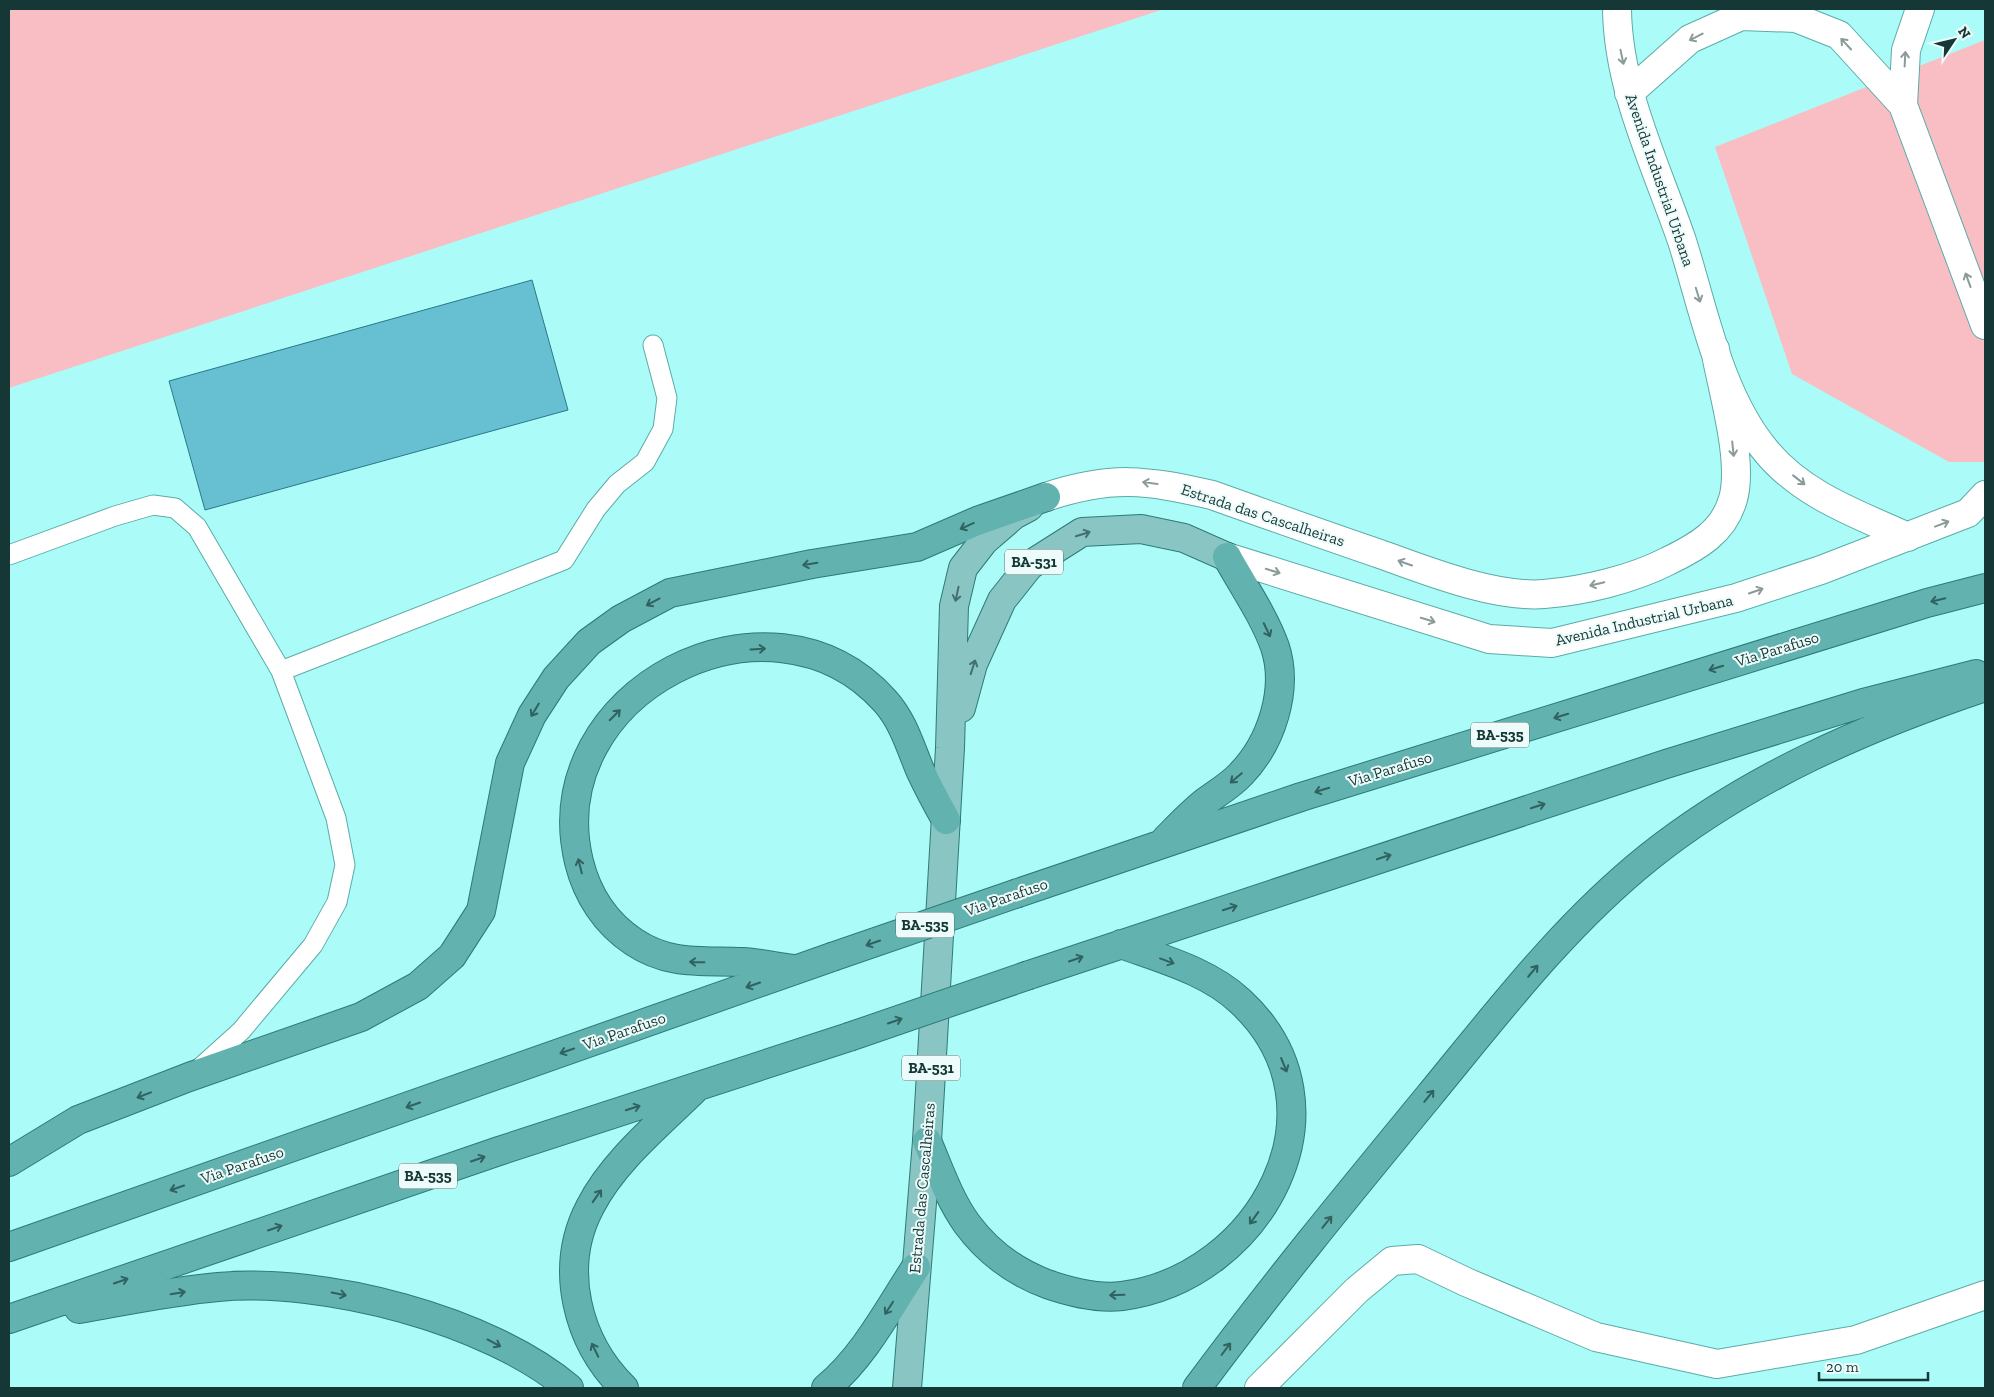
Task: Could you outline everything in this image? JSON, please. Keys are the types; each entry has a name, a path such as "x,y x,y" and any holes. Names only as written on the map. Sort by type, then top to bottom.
{"highway":[{"path":"9,1162 78,1120 189,1077 362,1017 418,986 452,956 481,911 510,763 532,714 556,678 589,642 621,620 670,593 812,564 917,548 977,521 1046,498"},
{"path":"1160,845 1203,804 1241,774 1262,746 1276,713 1279,681 1275,649 1260,615 1227,557"},
{"name":"Via Parafuso","path":"9,1247 832,957 1311,794 1927,603 1985,588"},
{"path":"798,970 744,962 689,962 662,956 634,942 606,918 585,885 575,843 574,802 585,760 609,721 642,688 684,663 724,651 777,648 818,655 855,673 886,701 905,729 920,770 946,820"},
{"name":"BA-535","path":"9,1319 1121,944 1666,764 1863,703 1985,671"},
{"path":"1197,1388 1256,1310 1551,949 1649,857 1751,788 1844,740 1985,687"},
{"path":"927,1141 952,1200 968,1224 987,1246 1009,1265 1034,1279 1057,1288 1086,1295 1120,1296 1150,1291 1205,1266 1227,1249 1247,1228 1266,1202 1280,1172 1288,1148 1290,1123 1291,1094 1287,1072 1264,1028 1240,1001 1210,979 1121,944"},
{"path":"624,1388 598,1358 581,1321 574,1284 575,1256 580,1230 590,1207 613,1174 647,1136 699,1086"},
{"path":"826,1388 835,1382 870,1338 916,1267"},
{"path":"9,1319 219,1287 255,1286 323,1291 406,1308 479,1335 551,1373 570,1388"}],"main road":[{"name":"Estrada das Cascalheiras","path":"907,1388 927,1141 950,748 954,606 963,568 984,541 1014,515 1046,498"},
{"name":"Estrada das Cascalheiras","path":"950,748 974,664 996,611 1002,600 1030,565 1082,532 1141,529 1176,536 1227,557"}],"street":[{"name":"Avenida Industrial Urbana","path":"1617,9 1617,35 1629,93 1682,242 1715,349"},
{"path":"1903,105 1906,50 1920,9"},
{"path":"1629,93 1690,39 1741,16 1796,18 1839,35 1903,105 1985,325"},
{"path":"1715,349 1743,418 1767,452 1818,495 1908,537"},
{"name":"Estrada das Cascalheiras","path":"1046,498 1075,488 1108,482 1138,481 1176,487 1212,496 1436,574 1504,592 1544,594 1644,573 1706,541 1724,523 1734,498 1734,447 1715,349"},
{"name":"Avenida Industrial Urbana","path":"1227,557 1489,639 1552,643 1736,598 1821,570 1908,537 1977,504"},
{"path":"1259,1388 1357,1290 1392,1261 1418,1259 1466,1282 1596,1338 1717,1364 1856,1340 1985,1295"}],"lane":[{"path":"281,670 564,560 596,509 617,484 644,462 663,429 667,398 654,345"},
{"path":"9,555 115,516 153,505 175,508 197,527 281,670 336,818 345,865 337,902 314,945 242,1031 189,1077"}],"shaded area":[{"path":"9,9 1164,9 9,388"},
{"path":"1985,40 1985,462 1949,462 1792,374 1715,147"}],"building":[{"path":"532,280 568,410 205,510 169,381"}]}
